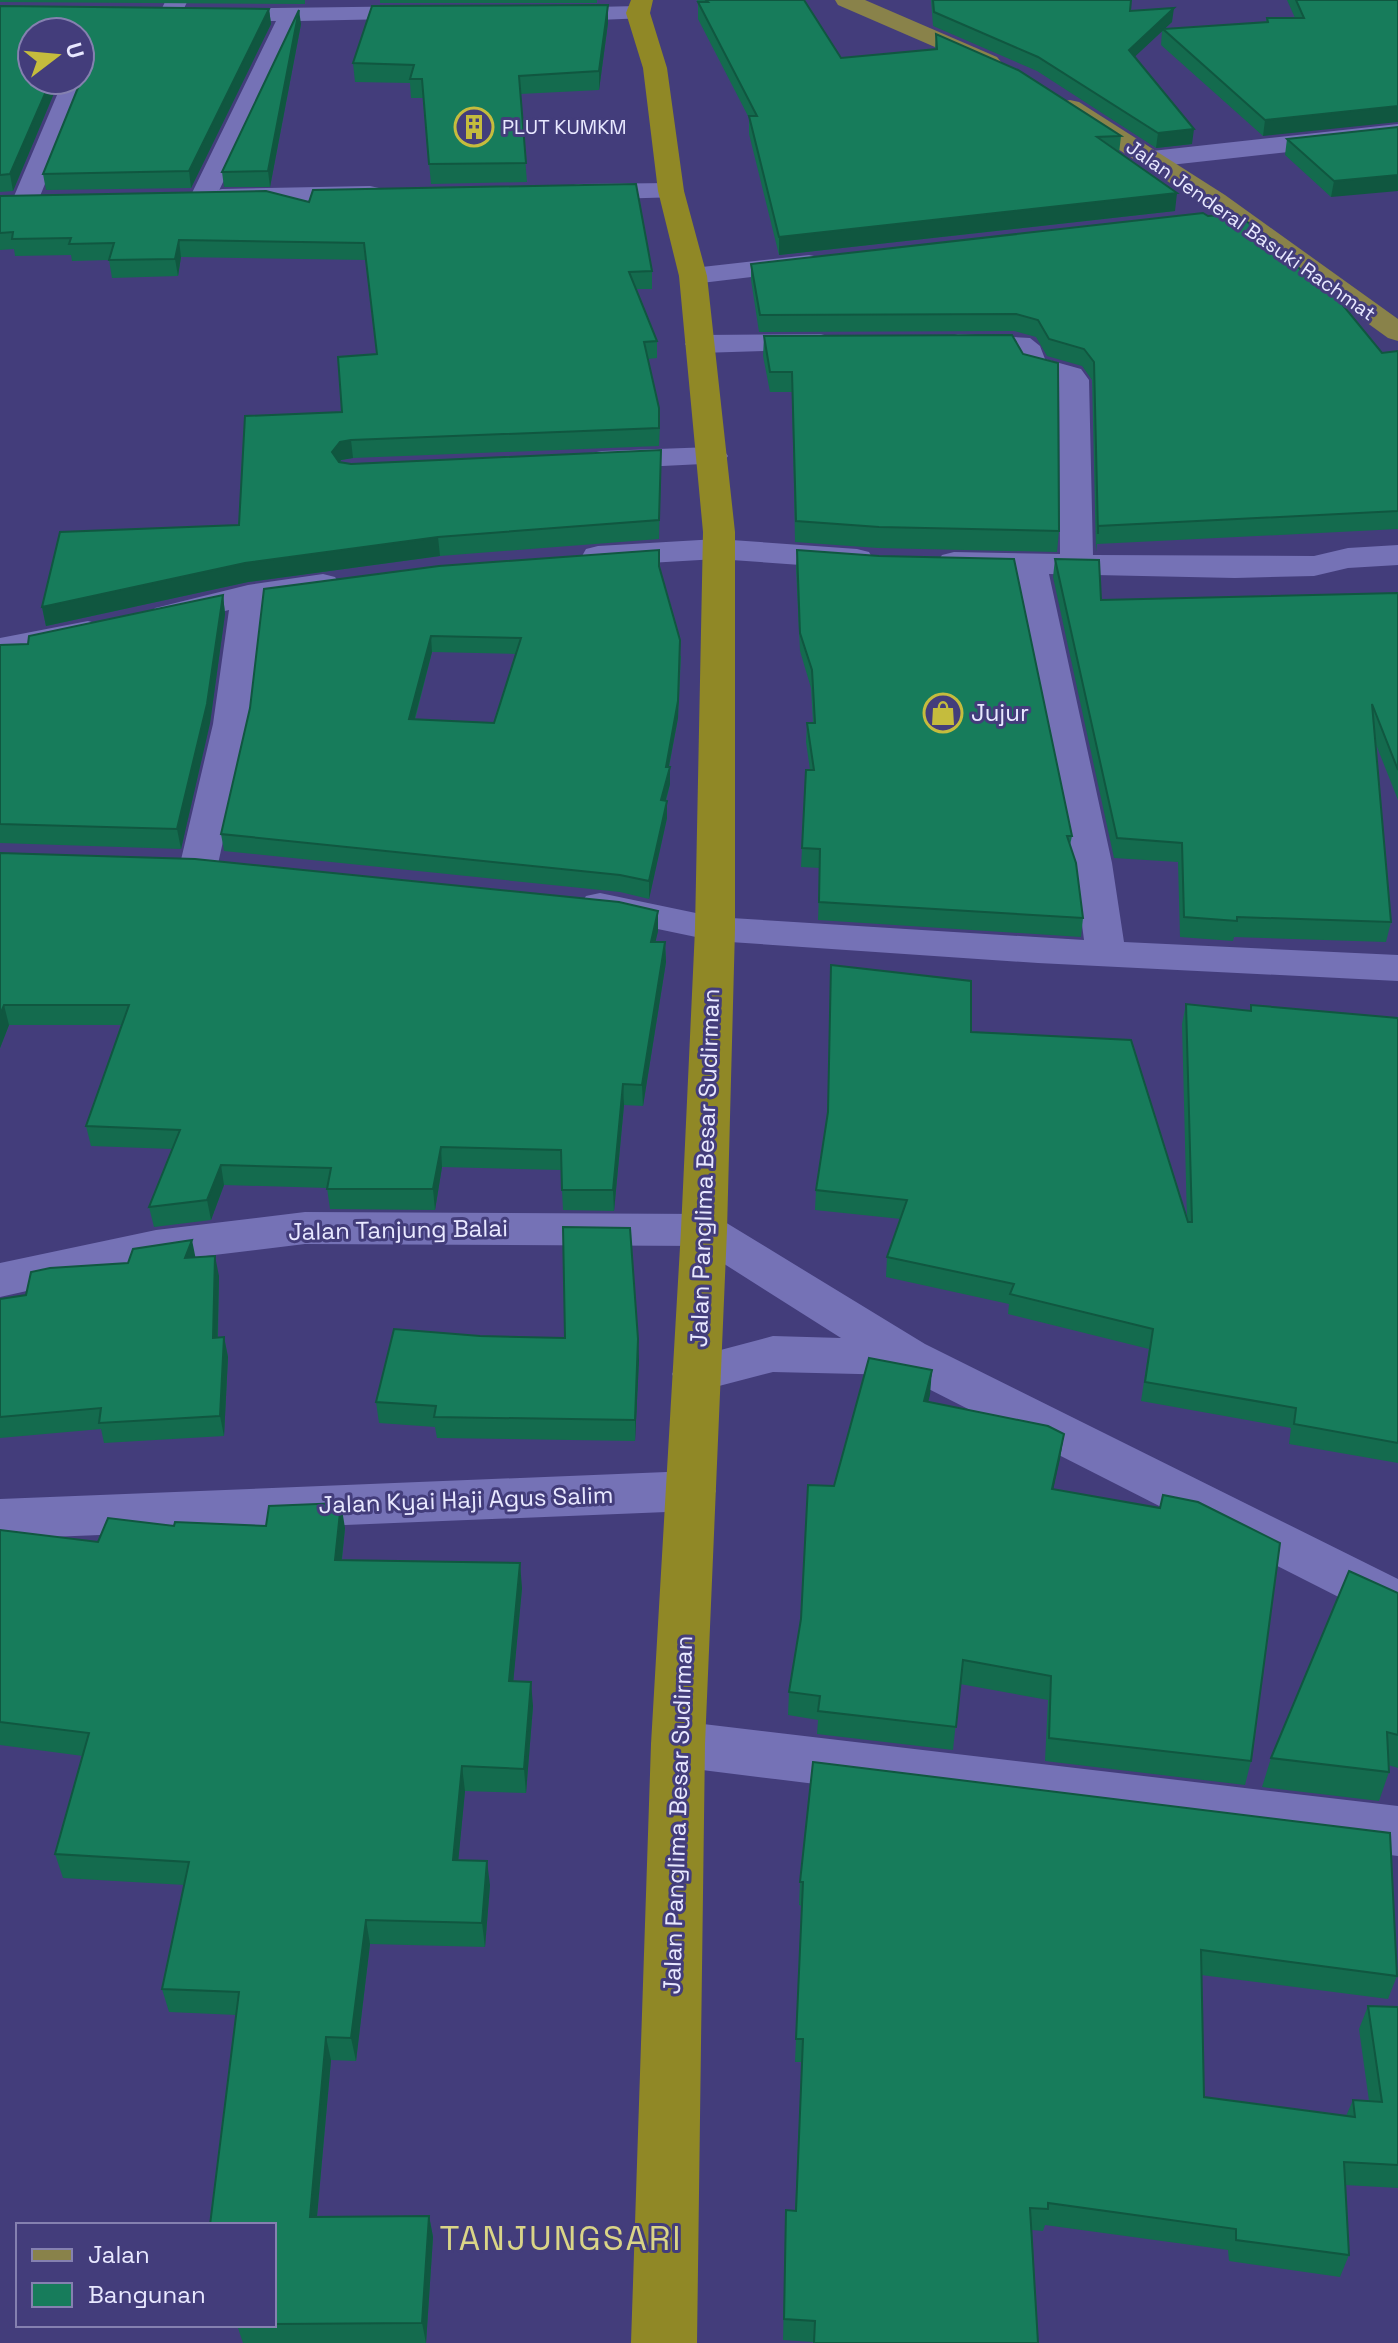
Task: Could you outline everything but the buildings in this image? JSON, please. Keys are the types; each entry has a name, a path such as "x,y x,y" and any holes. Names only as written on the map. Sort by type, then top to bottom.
{"highway":[{"name":"Jalan Panglima Besar Sudirman","path":"640,7 655,68 671,191 693,276 719,532 715,929 704,1230 678,1744 664,2343"}],"main road":[{"path":"861,2 1014,73"},
{"name":"Jalan Jenderal Basuki Rachmat","path":"1052,95 1236,215 1398,332"}],"street":[{"path":"142,14 174,7 291,13 450,13"},
{"path":"528,15 640,7"},
{"path":"203,197 291,13"},
{"path":"55,201 13,202 68,96"},
{"path":"1152,159 1398,132"},
{"path":"546,192 671,191"},
{"path":"173,198 390,194"},
{"path":"1191,220 1236,215"},
{"path":"693,276 832,261"},
{"path":"700,344 857,343"},
{"path":"936,343 1020,344 1025,346 1032,365 1071,375 1074,380 1077,565"},
{"path":"571,461 712,456"},
{"path":"567,558 717,549 909,561 1235,568 1314,566 1348,558 1398,556"},
{"path":"1030,564 1093,863 1106,953"},
{"path":"0,648 128,624 248,595 353,580"},
{"path":"200,865 231,724 248,595"},
{"path":"558,901 620,907 715,929 1398,968"},
{"name":"Jalan Tanjung Balai","path":"0,1280 156,1246 305,1228 704,1230"},
{"path":"704,1230 908,1357 1398,1603"},
{"path":"696,1374 773,1354 908,1357"},
{"name":"Jalan Kyai Haji Agus Salim","path":"0,1519 691,1491"},
{"path":"678,1744 1398,1831"}],"place":[{"name":"PLUT KUMKM","path":"474,127"},
{"name":"Jujur","path":"943,713"}],"district":[{"name":"TANJUNGSARI","path":"561,2238"}]}
